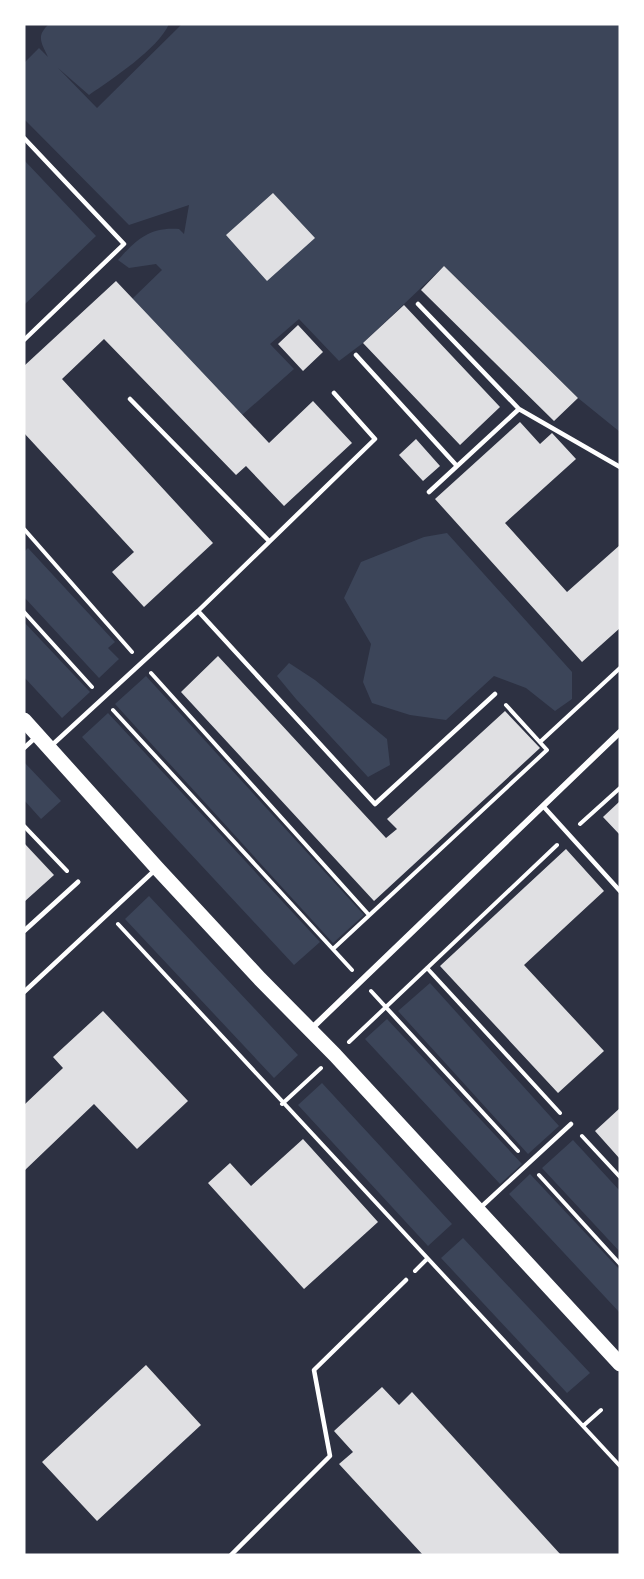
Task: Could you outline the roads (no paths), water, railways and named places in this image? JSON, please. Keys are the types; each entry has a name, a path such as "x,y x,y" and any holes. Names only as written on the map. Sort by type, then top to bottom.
{"main road":[{"path":"24,720 157,868 260,979 311,1030 620,1364"}],"street":[{"path":"311,1030 620,732"},
{"path":"24,931 78,882"}],"lane":[{"path":"24,138 124,244 24,340"},
{"path":"418,304 519,408 620,467"},
{"path":"356,355 457,466"},
{"path":"50,748 198,611 375,439 334,393"},
{"path":"130,399 269,542"},
{"path":"429,492 519,408"},
{"path":"198,611 375,804 495,694"},
{"path":"24,748 38,735"},
{"path":"543,806 620,891"},
{"path":"24,992 157,868"},
{"path":"478,1210 571,1124"},
{"path":"231,1555 330,1456 314,1370 406,1280"}]}
